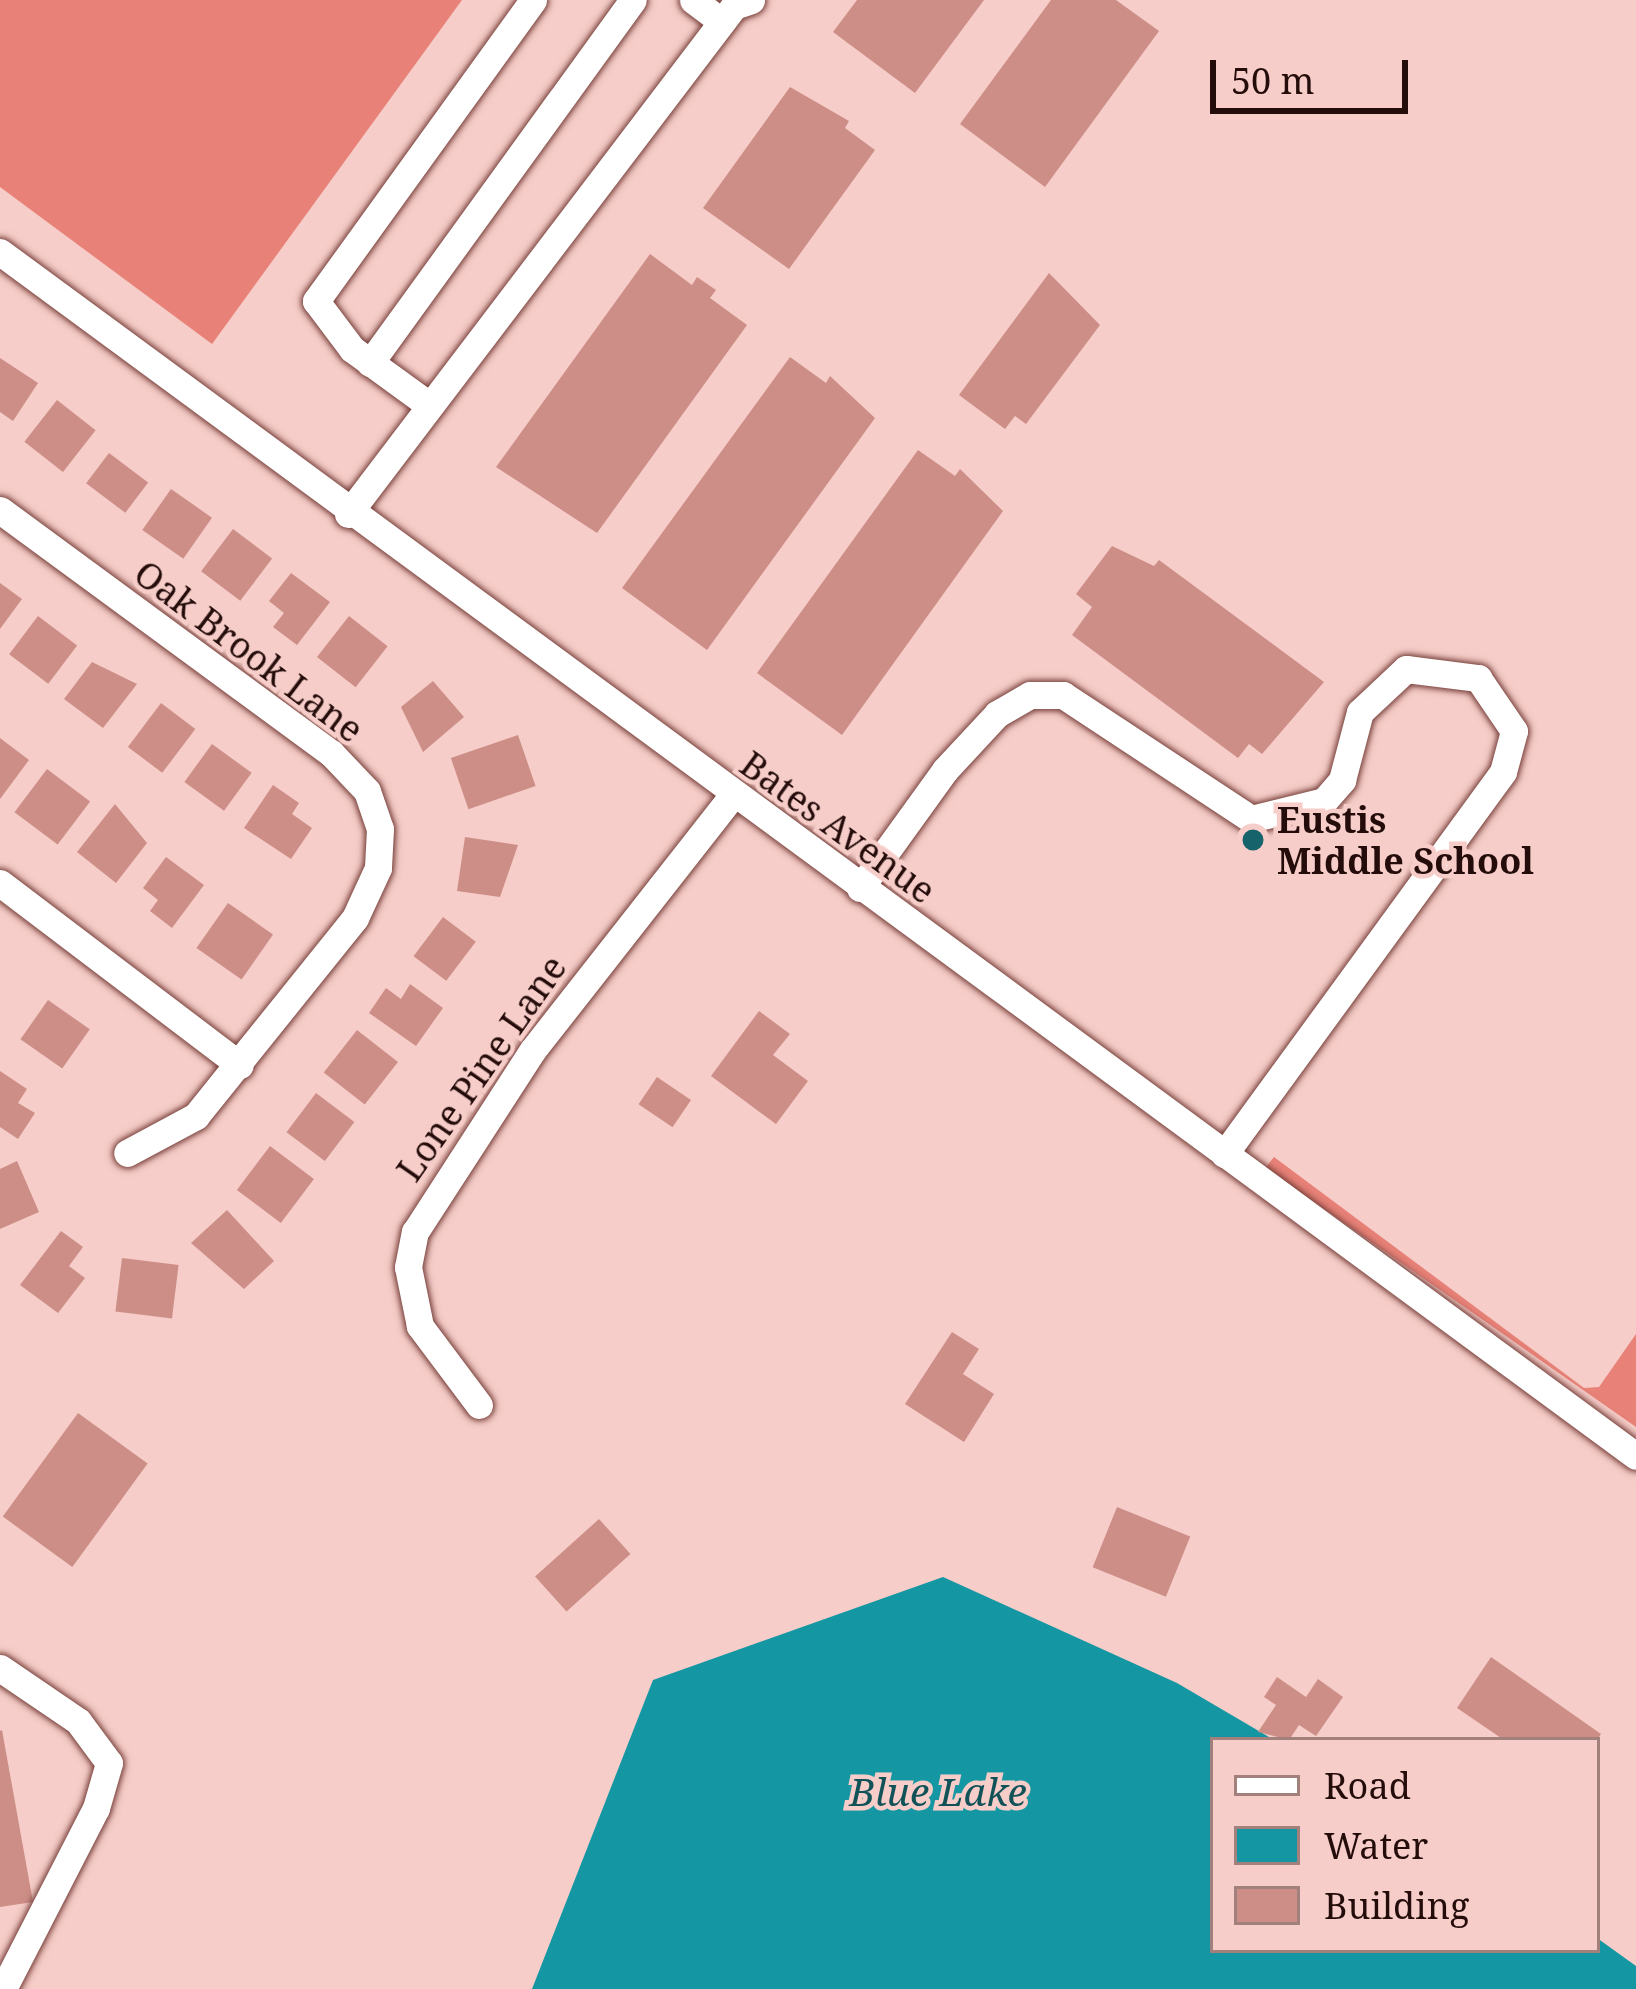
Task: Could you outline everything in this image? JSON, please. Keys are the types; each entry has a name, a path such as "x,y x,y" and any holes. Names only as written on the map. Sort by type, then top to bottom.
{"street":[{"path":"429,406 370,363 316,301 532,0"},
{"path":"370,363 633,0"},
{"path":"692,0 722,22"},
{"path":"348,514 722,22 751,0"},
{"name":"Bates Avenue","path":"0,252 348,514 1636,1456"},
{"name":"Oak Brook Lane","path":"0,510 331,753 367,791 380,829 378,868 355,918 196,1117 128,1153"},
{"path":"860,888 945,770 997,714 1030,695 1063,695 1251,819 1290,817 1324,801 1342,780 1360,712 1406,669 1478,678 1514,731 1503,772 1224,1154"},
{"name":"Lone Pine Lane","path":"479,1406 420,1326 408,1267 415,1232 532,1051 733,795"},
{"path":"0,883 240,1065"},
{"path":"0,1668 78,1721 109,1763 3,1989"}],"shaded area":[{"path":"0,0 462,0 212,344 0,187"},
{"path":"1274,1157 1584,1388 1599,1387 1636,1334 1636,1427 1290,1185 1266,1167"}],"water":[{"name":"Blue Lake","path":"943,1577 1177,1683 1269,1737 1210,1737 1210,1953 1600,1953 1600,1940 1636,1966 1636,1989 532,1989 653,1680"}],"building":[{"path":"857,0 984,0 915,93 833,32"},
{"path":"1051,0 1116,0 1159,31 1045,187 960,124"},
{"path":"790,87 849,121 845,128 875,150 789,269 703,208"},
{"path":"650,254 692,285 697,277 716,290 710,298 747,325 597,533 496,467"},
{"path":"1049,273 1100,325 1026,424 1015,416 1005,429 959,395"},
{"path":"790,357 826,383 830,376 875,418 707,650 622,588"},
{"path":"0,358 38,383 13,421 0,412"},
{"path":"57,400 96,430 63,472 24,442"},
{"path":"918,450 955,476 960,469 1003,511 842,735 757,673"},
{"path":"109,453 148,482 125,513 86,483"},
{"path":"171,489 212,518 183,559 142,530"},
{"path":"233,529 272,558 240,601 201,571"},
{"path":"1112,546 1154,566 1159,560 1324,682 1262,754 1249,744 1238,758 1072,635 1092,607 1076,594"},
{"path":"291,573 330,602 297,645 273,627 284,613 269,601"},
{"path":"0,583 22,599 0,629"},
{"path":"38,616 77,645 48,684 9,654"},
{"path":"349,616 388,646 356,687 317,657"},
{"path":"92,662 137,684 103,728 64,699"},
{"path":"433,681 464,717 423,752 401,707"},
{"path":"161,703 195,729 162,773 128,747"},
{"path":"518,735 536,786 468,809 451,758"},
{"path":"0,738 29,760 0,799"},
{"path":"212,744 252,773 224,811 184,782"},
{"path":"47,769 90,801 58,845 15,812"},
{"path":"273,785 299,803 292,814 312,828 291,859 244,828"},
{"path":"115,804 147,843 116,883 77,852"},
{"path":"465,837 518,845 500,897 457,891"},
{"path":"166,857 204,885 172,928 150,911 158,900 143,888"},
{"path":"228,903 273,935 242,980 196,948"},
{"path":"443,917 476,942 446,981 414,956"},
{"path":"410,984 443,1008 416,1046 369,1013 386,988 401,999"},
{"path":"48,1000 90,1029 62,1069 20,1039"},
{"path":"759,1011 790,1034 773,1055 808,1081 776,1124 711,1076"},
{"path":"357,1030 398,1062 365,1105 324,1073"},
{"path":"0,1071 27,1089 18,1103 35,1113 18,1139 0,1127"},
{"path":"657,1077 691,1100 673,1127 639,1104"},
{"path":"316,1093 354,1122 325,1161 287,1132"},
{"path":"270,1146 314,1179 281,1223 237,1190"},
{"path":"17,1161 39,1212 0,1229 0,1169"},
{"path":"227,1210 274,1261 244,1289 191,1243"},
{"path":"61,1231 83,1247 69,1266 85,1278 58,1313 20,1285"},
{"path":"122,1258 179,1265 172,1319 115,1312"},
{"path":"952,1332 979,1349 963,1374 994,1394 964,1442 905,1404"},
{"path":"78,1413 148,1464 72,1567 3,1517"},
{"path":"1117,1507 1190,1537 1166,1597 1093,1567"},
{"path":"599,1519 630,1554 567,1611 535,1577"},
{"path":"1491,1657 1601,1734 1500,1737 1457,1708"},
{"path":"1277,1677 1306,1697 1318,1679 1343,1697 1316,1736 1299,1725 1291,1737 1277,1737 1258,1732 1276,1705 1264,1697"},
{"path":"0,1731 33,1902 0,1907"}],"place":[{"name":"Eustis Middle School","path":"1253,840"}]}
